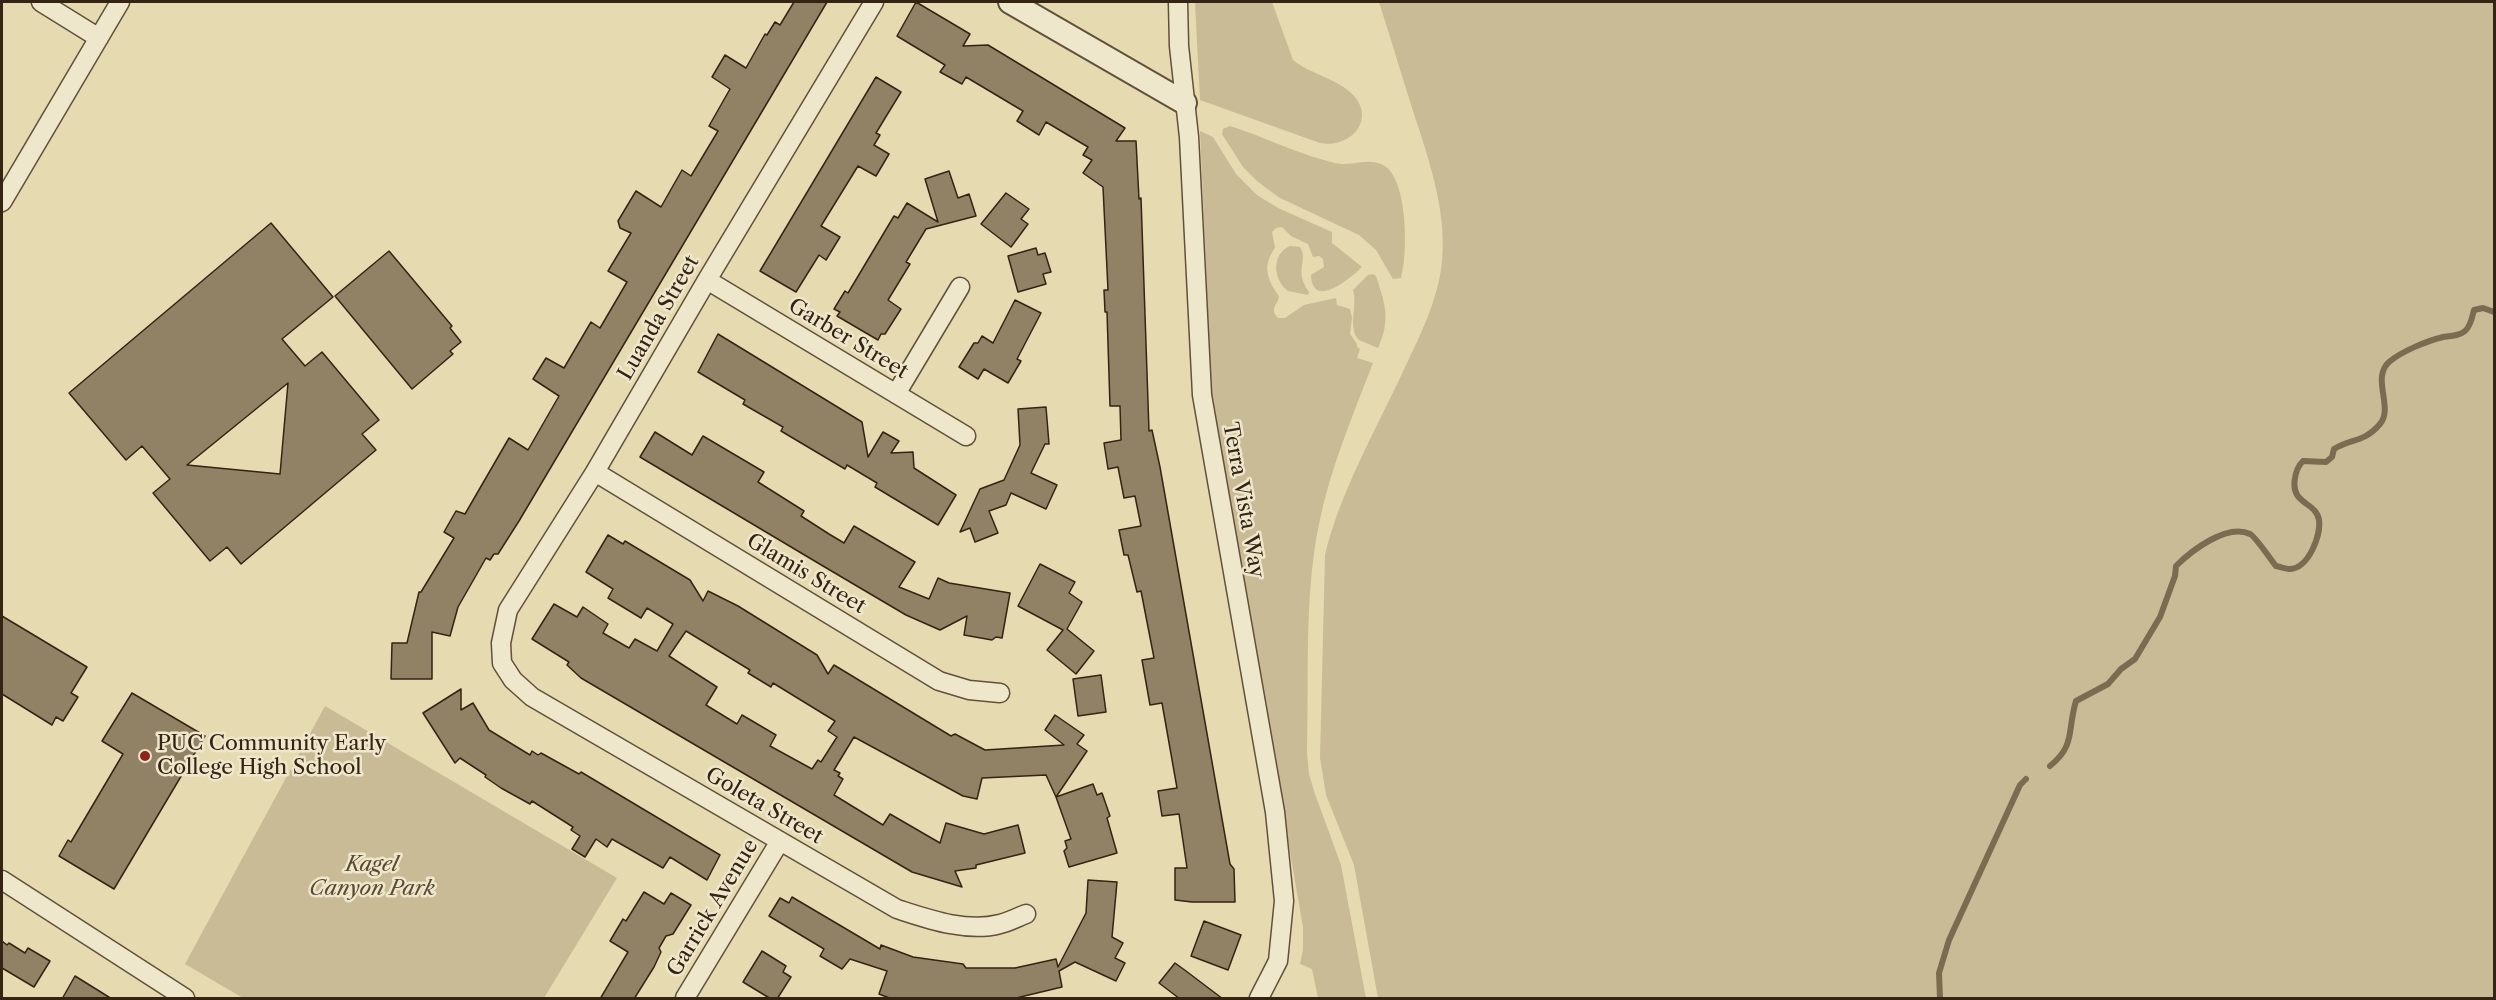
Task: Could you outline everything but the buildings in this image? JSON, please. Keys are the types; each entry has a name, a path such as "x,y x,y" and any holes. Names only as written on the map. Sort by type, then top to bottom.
{"street":[{"path":"41,2 99,38"},
{"path":"2,202 120,2"},
{"name":"Luanda Street","path":"502,663 501,643 508,610 595,472 874,2"},
{"path":"1010,2 1185,103"},
{"name":"Terra Vista Way","path":"1178,2 1189,136 1202,395 1275,812 1284,901 1278,961 1259,999"},
{"name":"Garber Street","path":"707,280 966,436"},
{"path":"896,394 960,287"},
{"name":"Glamis Street","path":"595,472 939,681 969,690 1000,693"},
{"name":"Goleta Street","path":"502,663 513,680 532,697 897,909 934,921 976,926 999,925 1026,914"},
{"name":"Garrick Avenue","path":"685,999 780,841"},
{"path":"2,880 185,999"}],"green space":[{"path":"1195,2 1272,2 1293,60 1348,90 1360,105 1361,123 1356,131 1341,142 1320,143 1200,100"},
{"path":"1379,2 2494,2 2494,998 1378,998 1354,865 1326,795 1320,758 1325,555 1350,482 1427,318 1439,282 1443,250 1440,210 1432,171"},
{"path":"1230,126 1335,163 1373,162 1385,166 1393,174 1402,202 1405,253 1401,278 1393,279 1376,250 1359,235 1280,198 1258,182 1243,167 1222,134 1223,129"},
{"path":"1200,131 1213,137 1236,174 1257,195 1278,208 1332,232 1332,243 1362,267 1350,278 1333,288 1325,291 1318,290 1313,285 1311,275 1324,267 1323,259 1319,256 1313,257 1308,244 1291,236 1282,227 1272,232 1275,248 1267,266 1271,284 1279,296 1274,309 1275,315 1278,318 1285,318 1304,305 1336,298 1337,305 1350,309 1352,318 1350,334 1360,349 1357,358 1373,363 1336,463 1324,503 1314,551 1309,609 1307,753 1309,774 1315,794 1341,865 1366,998 1318,998 1312,969 1300,964 1303,950 1303,927 1212,404"},
{"path":"1290,246 1300,247 1302,252 1301,272 1309,292 1308,295 1288,291 1279,280 1277,261 1284,250"},
{"path":"1368,275 1376,276 1382,295 1385,312 1384,328 1378,348 1359,340 1353,323 1353,290"},
{"name":"Kagel Canyon Park","path":"325,706 617,878 544,998 243,998 185,964"}],"waterway":[{"path":"2050,766 2064,751 2067,744 2076,701 2108,684 2121,669 2135,659 2160,617 2175,576 2176,566 2200,546 2231,532 2250,534 2276,566 2290,569 2303,563 2316,542 2319,526 2317,514 2300,498 2294,487 2297,471 2303,461 2326,462 2332,457 2334,449 2363,437 2380,424 2385,410 2382,376 2389,362 2422,344 2463,333 2470,324 2474,310 2483,308 2494,312"},
{"path":"1940,998 1939,973 1949,940 2020,785 2026,779"}],"place":[{"name":"PUC Community Early College High School","path":"145,756"}]}
